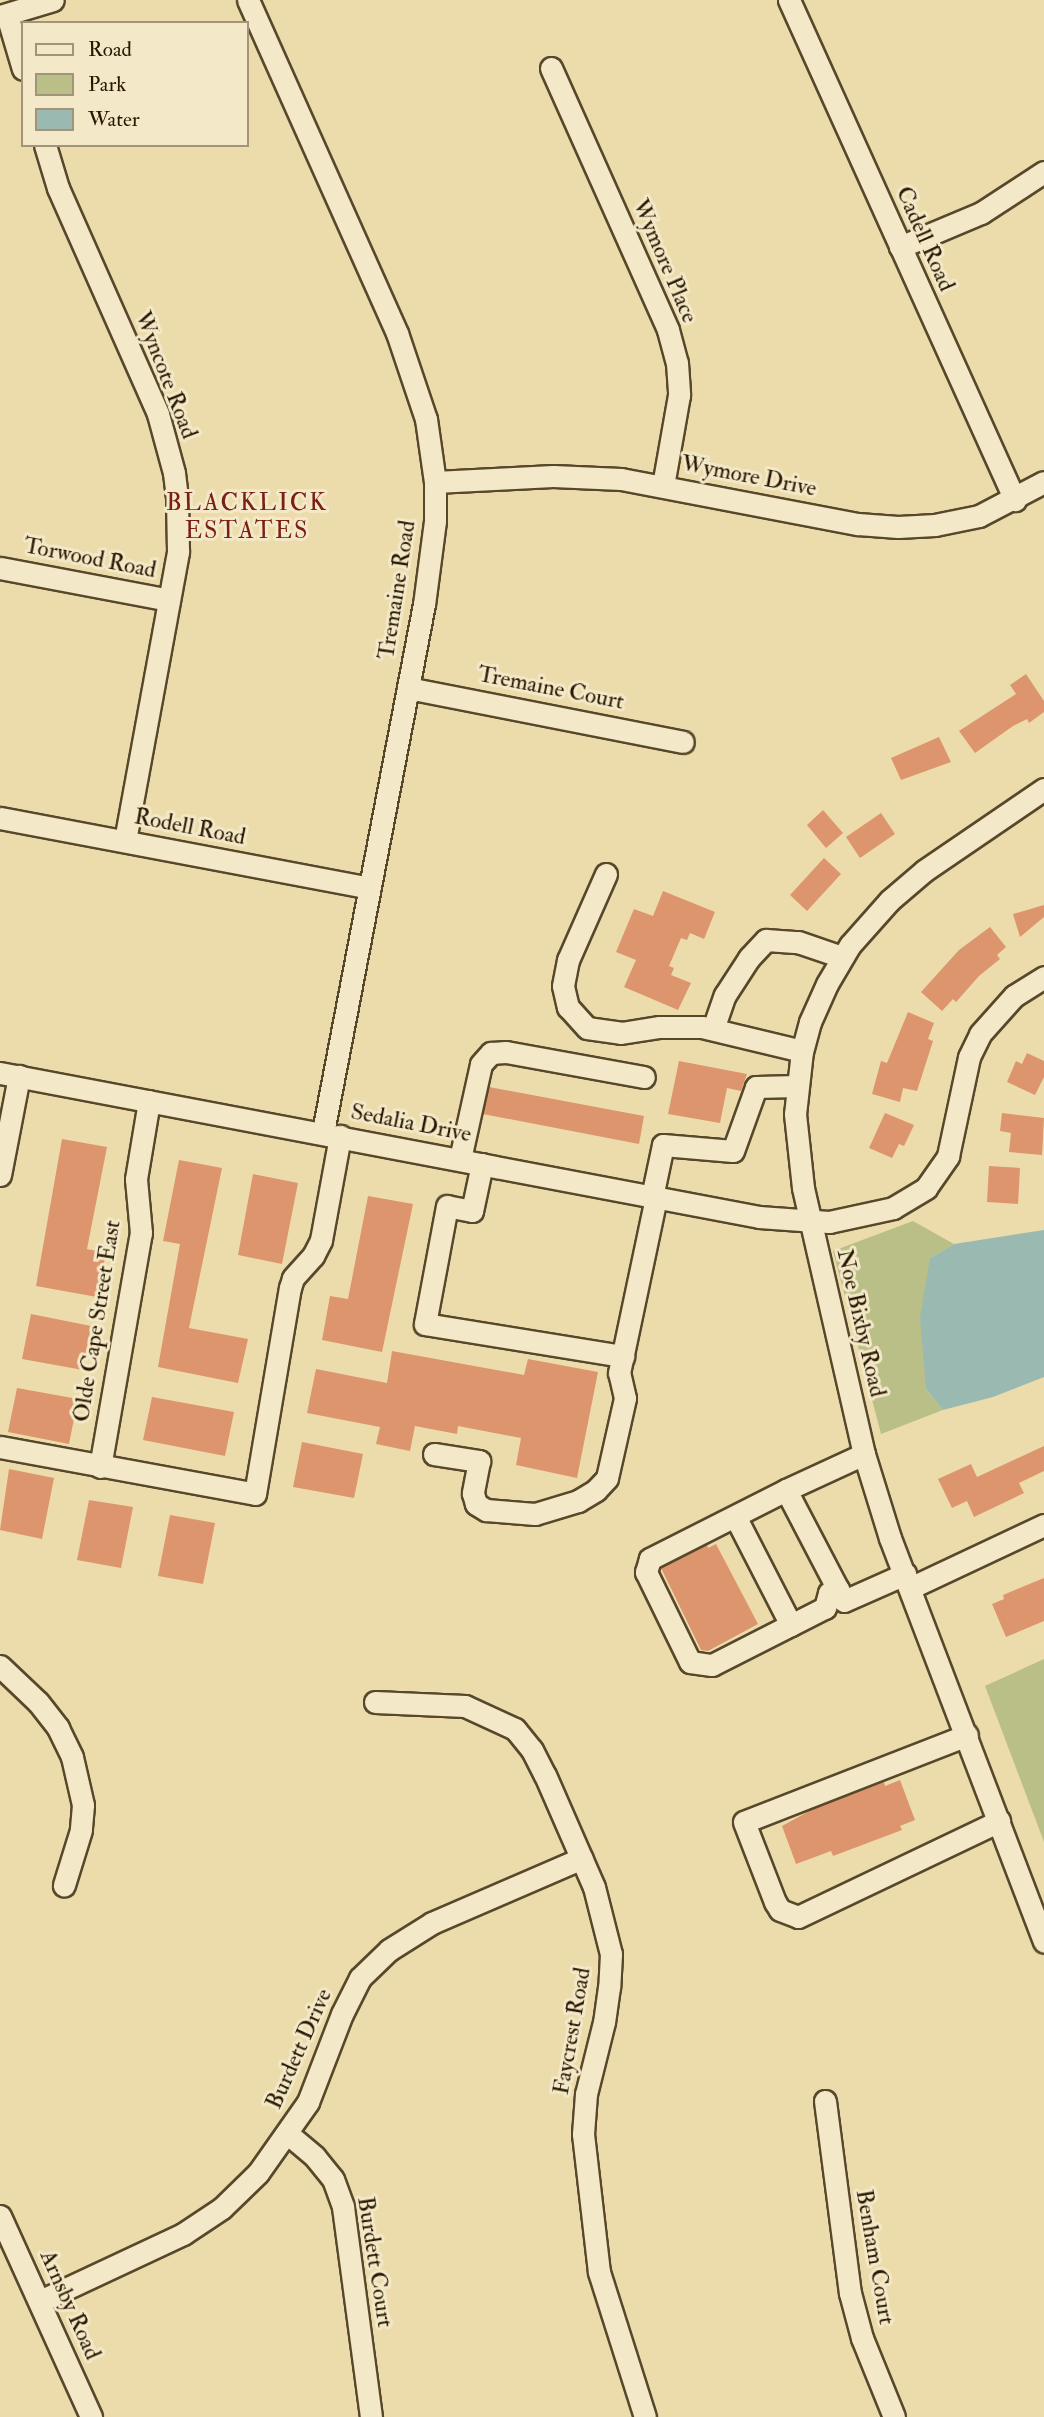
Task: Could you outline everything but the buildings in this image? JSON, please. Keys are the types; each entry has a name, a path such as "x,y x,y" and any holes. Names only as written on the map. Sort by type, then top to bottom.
{"street":[{"path":"21,63 4,16 53,0"},
{"name":"Tremaine Road","path":"100,1467 255,1494 290,1288 293,1278 313,1256 321,1240 332,1134 369,888 432,559 435,482 426,419 397,333 248,0"},
{"name":"Cadell Road","path":"789,0 1015,500"},
{"name":"Wymore Place","path":"551,68 668,330 677,363 679,395 663,486"},
{"name":"Wyncote Road","path":"46,147 58,188 148,390 174,473 179,526 178,552 125,841"},
{"path":"900,247 990,208 1044,172"},
{"name":"Wymore Drive","path":"435,482 553,475 621,479 858,524 898,527 957,521 1015,500 1044,482"},
{"name":"Torwood Road","path":"0,568 170,600"},
{"name":"Tremaine Court","path":"408,688 683,742"},
{"name":"Noe Bixby Road","path":"1044,789 924,872 867,924 842,957 819,1002 803,1051 797,1086 797,1158 863,1454 907,1581 1044,1942"},
{"name":"Rodell Road","path":"0,818 369,888"},
{"path":"606,873 568,960 563,986 568,1007 587,1028 621,1033 660,1027 713,1030 803,1051"},
{"path":"713,1030 725,995 749,958 766,940 798,942 842,957"},
{"name":"Sedalia Drive","path":"9,1074 769,1219 812,1223 846,1220 892,1208 926,1188 948,1156 968,1057 980,1034 1014,996 1044,977"},
{"path":"460,1159 481,1064 491,1053 506,1052 645,1077"},
{"path":"0,1175 9,1074"},
{"path":"434,1454 479,1461 472,1493 476,1504 486,1510 535,1514 578,1502 596,1490 607,1478 625,1398 619,1373 663,1145 733,1151 756,1087 797,1086"},
{"name":"Olde Cape Street East","path":"100,1467 141,1233 136,1179 149,1101"},
{"path":"482,1164 472,1211 447,1206 425,1324 623,1356"},
{"path":"0,1447 100,1467"},
{"path":"838,1588 829,1593 825,1608 712,1665 690,1662 646,1572 650,1559 863,1454"},
{"path":"786,1490 844,1601 907,1581 1044,1525"},
{"path":"736,1518 791,1625"},
{"path":"0,1666 38,1702 58,1728 72,1757 83,1805 81,1830 64,1885"},
{"name":"Faycrest Road","path":"375,1702 465,1706 515,1728 532,1750 594,1887 611,1954 604,2022 586,2094 584,2148 599,2272 645,2417"},
{"path":"967,1735 744,1822 775,1902 780,1910 798,1917 999,1821"},
{"name":"Burdett Drive","path":"40,2301 183,2234 222,2208 258,2173 308,2102 342,2014 360,1978 389,1950 432,1923 582,1858"},
{"name":"Benham Court","path":"825,2101 850,2292 862,2337 894,2417"},
{"name":"Burdett Court","path":"288,2134 315,2157 333,2179 343,2207 371,2417"},
{"name":"Arnsby Road","path":"0,2216 91,2417"}],"green space":[{"path":"913,1221 954,1244 930,1258 926,1389 943,1410 881,1434 833,1251"},
{"path":"1044,1659 1044,1842 985,1686"}],"water":[{"path":"1044,1230 1044,1377 993,1397 943,1410 926,1389 920,1317 930,1258 954,1244"}],"district":[{"name":"BLACKLICK ESTATES","path":"247,517"}]}
